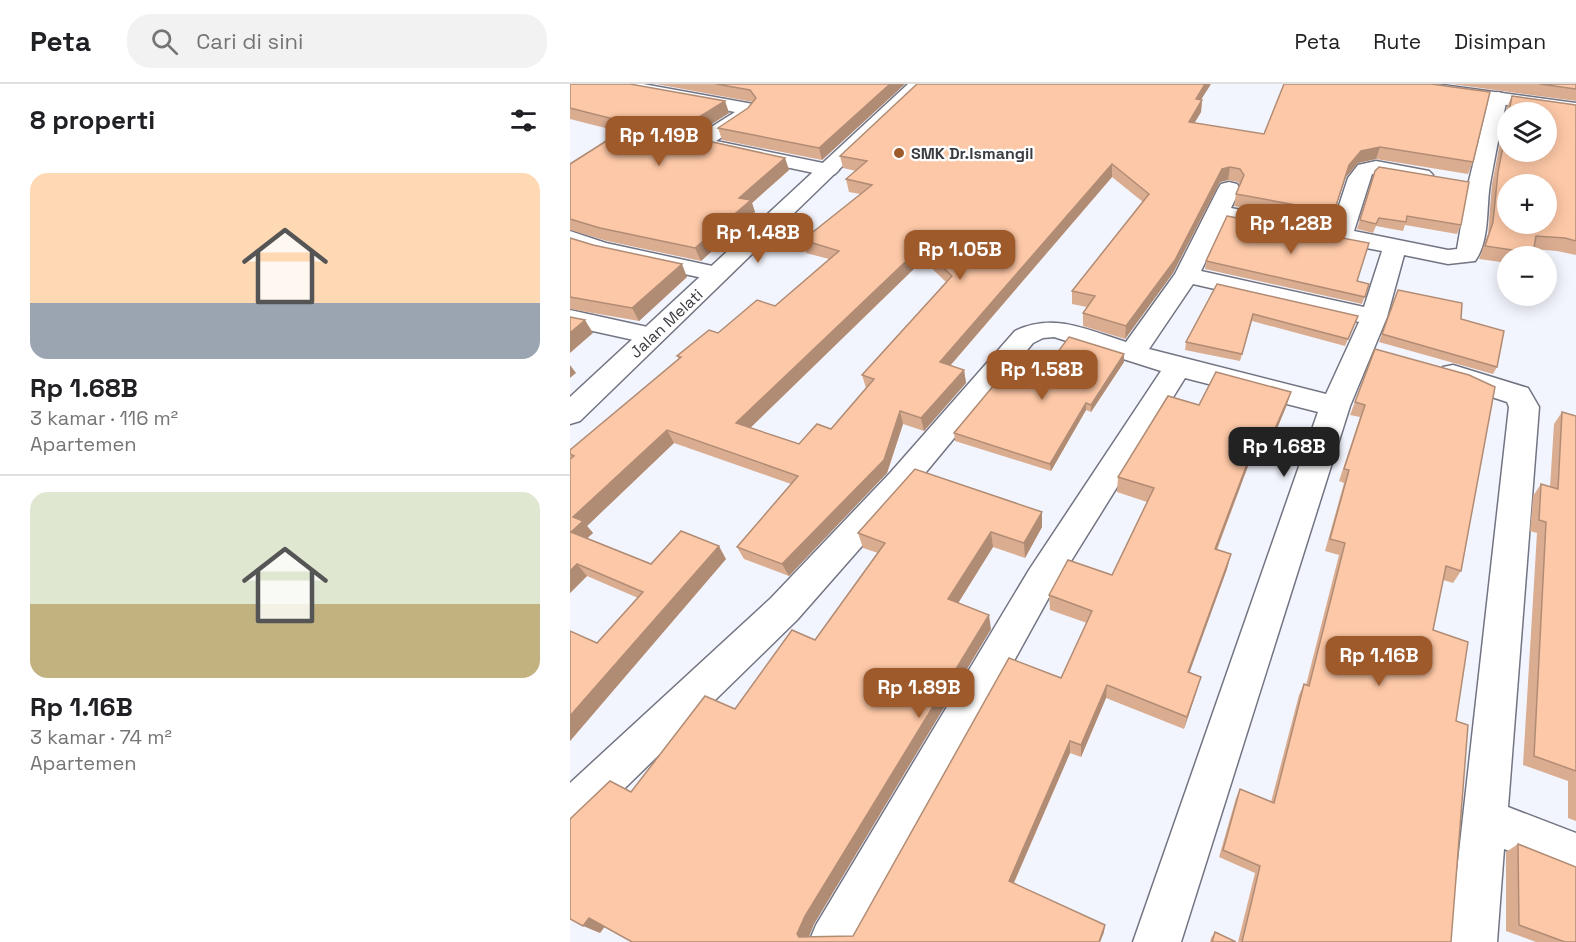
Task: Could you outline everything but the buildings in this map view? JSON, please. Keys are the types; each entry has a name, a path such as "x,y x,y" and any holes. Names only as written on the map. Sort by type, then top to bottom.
{"street":[{"path":"612,84 746,108 748,110 743,115 704,140 703,144 828,170"},
{"name":"Jalan Melati","path":"570,414 918,84"},
{"path":"1399,84 1576,109"},
{"path":"1219,213 1448,257 1467,256 1472,239 1460,182 1498,98"},
{"path":"1341,236 1359,178 1365,169 1376,167 1460,182"},
{"path":"1132,353 1187,275 1229,189"},
{"path":"570,238 600,249 717,274"},
{"path":"1157,942 1335,406 1371,351 1374,318 1395,246"},
{"path":"1187,275 1374,318"},
{"path":"570,318 652,336"},
{"path":"570,812 784,609 901,481 1024,337 1038,330 1055,329 1178,366 1335,406"},
{"path":"832,942 1041,580 1178,366"},
{"path":"1425,366 1518,395 1524,407 1473,942"},
{"path":"1485,820 1576,855"}],"place":[{"name":"SMK Dr.Ismangil","path":"899,153"}]}
